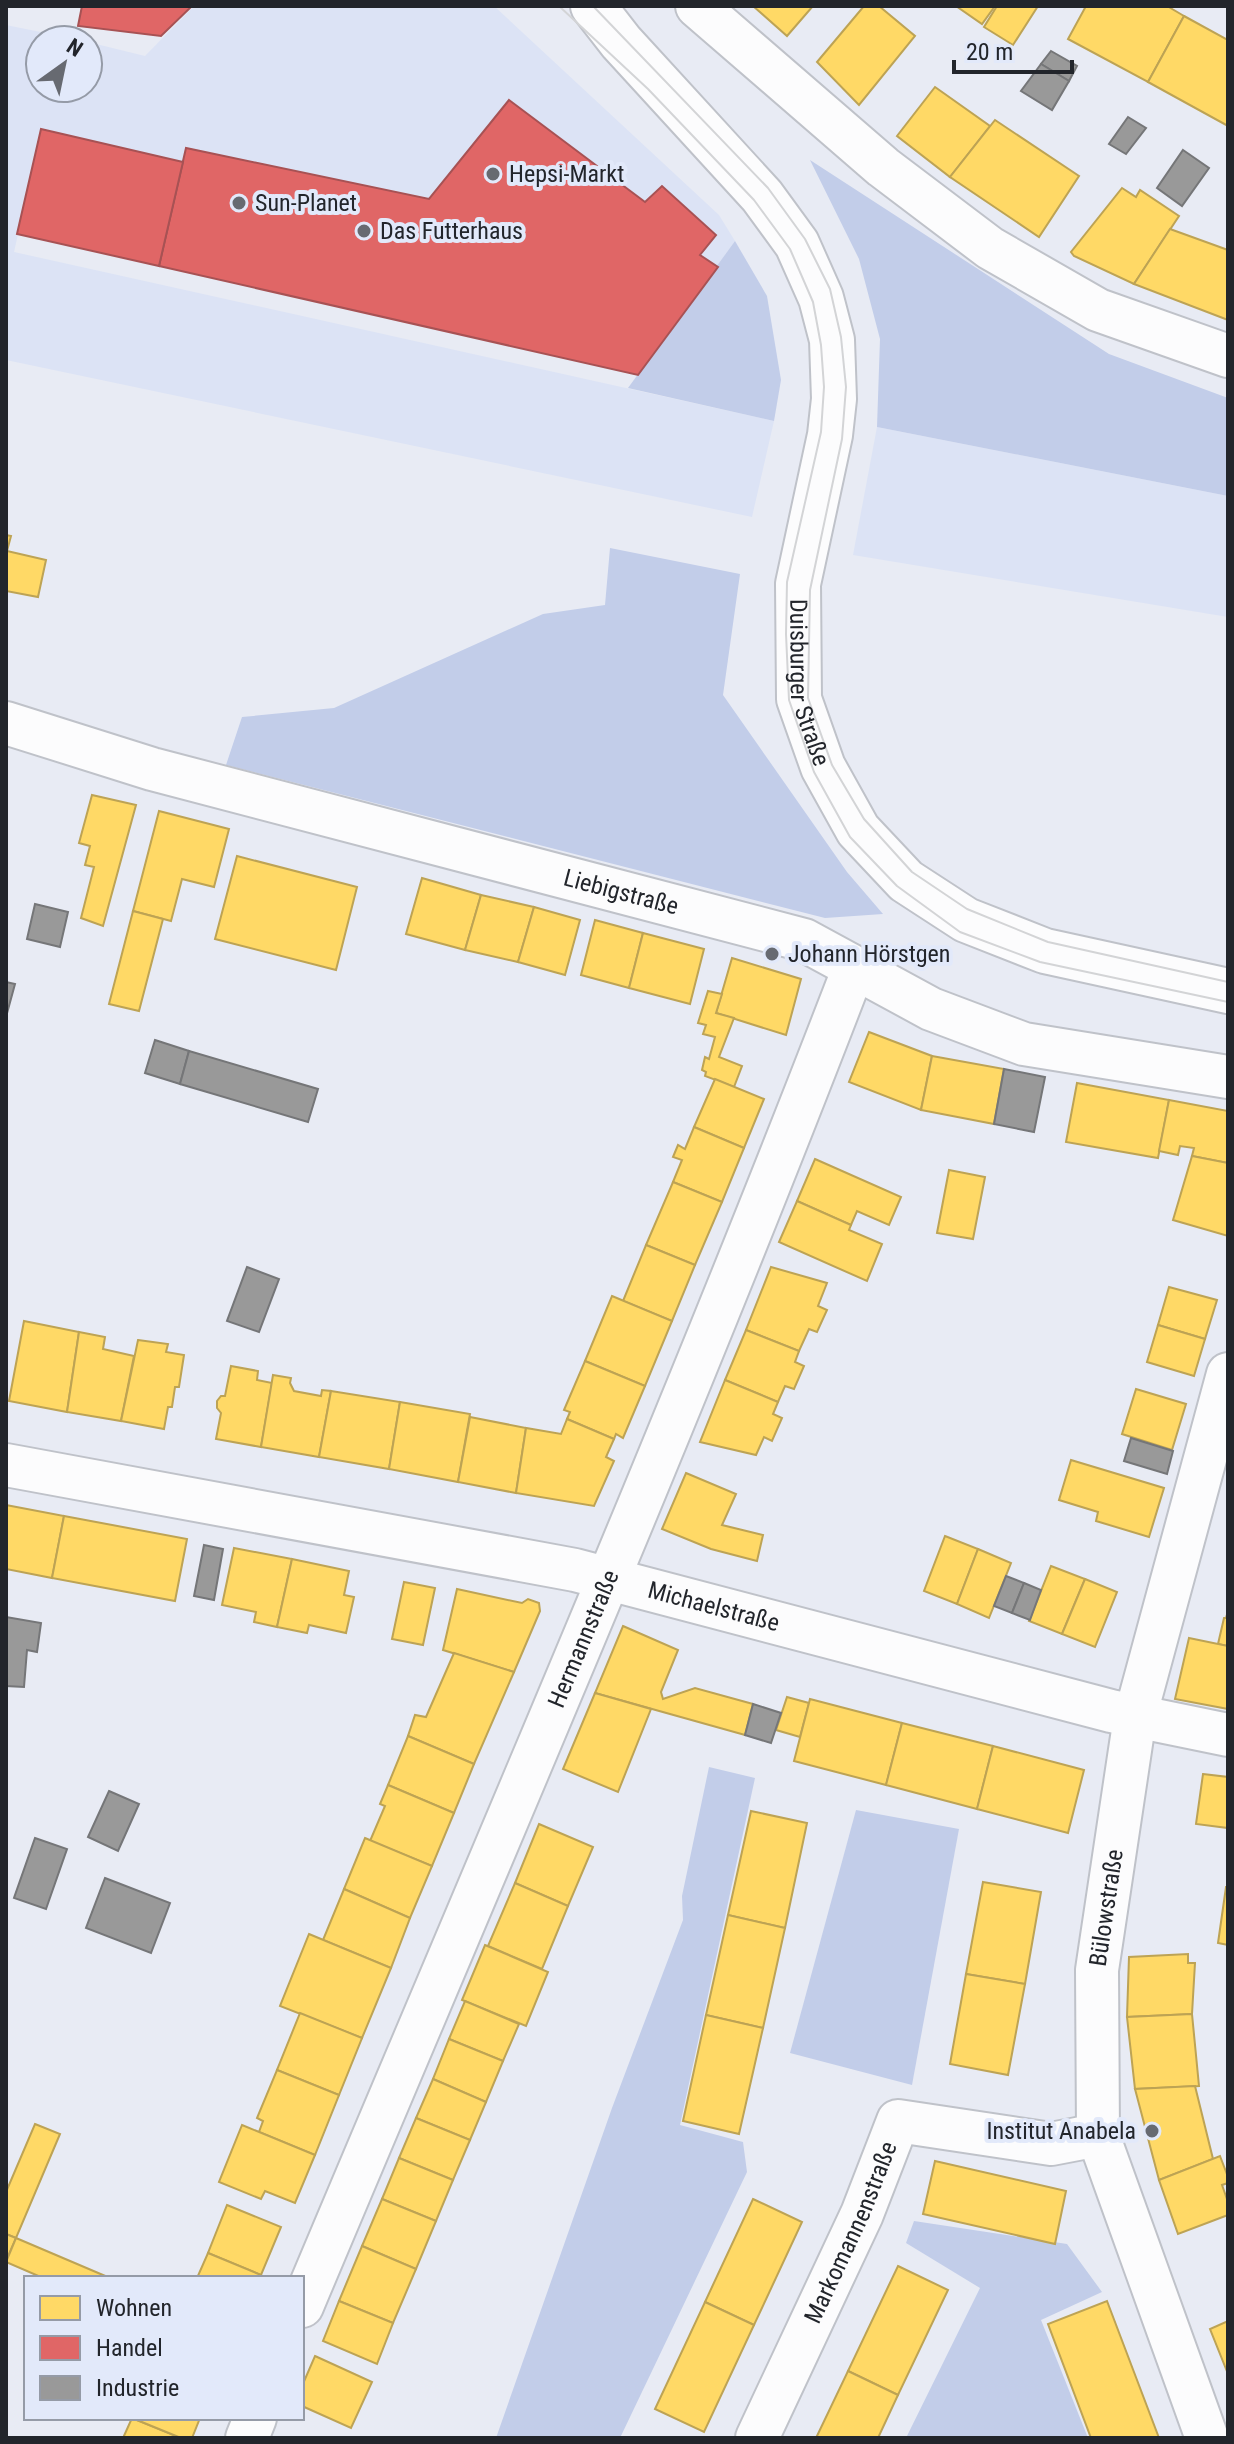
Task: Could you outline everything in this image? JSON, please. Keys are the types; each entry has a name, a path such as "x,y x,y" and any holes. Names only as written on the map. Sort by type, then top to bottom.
{"main road":[{"name":"Duisburger Straße","path":"575,6 621,42"},
{"name":"Duisburger Straße","path":"593,6 621,42 762,196 797,244 821,298 832,340 834,399 830,435 798,584 799,699 823,767 858,830 906,881 966,920 1045,951 1228,991"}],"street":[{"path":"697,6 883,167 990,248 1098,310 1228,356"},
{"name":"Liebigstraße","path":"6,723 152,769 804,940 931,1009 1024,1044 1228,1077"},
{"name":"Hermannstraße","path":"304,2301 609,1578 854,968"},
{"name":"Bülowstraße","path":"1207,2438 1098,2135 1097,1970 1135,1717 1228,1374"},
{"name":"Michaelstraße","path":"6,1465 609,1578 1135,1717 1228,1735"},
{"name":"Markomannenstraße","path":"757,2438 862,2214 898,2121 1051,2144 1098,2135"}],"shaded area":[{"path":"194,6 494,6 719,215 735,241 638,375 18,234 14,252 774,421 752,517 6,360 6,25 24,29 24,104 104,104 104,46 145,56"},
{"path":"810,160 1109,354 1228,398 1228,496 877,427 880,339 859,259"},
{"path":"735,241 767,296 781,380 774,421 628,388"},
{"path":"877,427 1228,496 1228,617 853,555"},
{"path":"610,548 740,574 723,695 847,872 883,914 825,918 226,765 242,717 334,708 543,614 605,605"},
{"path":"709,1767 755,1778 680,2125 743,2142 747,2172 620,2438 496,2438 612,2108 683,1920 682,1896"},
{"path":"856,1810 959,1829 912,2085 790,2053"},
{"path":"914,2221 1067,2244 1102,2292 1041,2320 1088,2438 906,2438 980,2288 906,2243"}],"building: Wohnen":[{"path":"753,6 813,6 787,36"},
{"path":"864,6 879,6 915,36 859,105 817,62"},
{"path":"956,6 995,6 982,24"},
{"path":"997,6 1038,6 1013,45 984,27"},
{"path":"1086,6 1167,6 1184,16 1148,82 1068,39"},
{"path":"1184,16 1228,40 1228,126 1148,82"},
{"path":"935,87 990,126 950,177 897,136"},
{"path":"995,120 1079,176 1039,237 950,177"},
{"path":"1122,188 1136,197 1140,190 1179,216 1134,284 1071,252"},
{"path":"1170,229 1228,250 1228,320 1134,284"},
{"path":"6,535 11,536 7,551 46,560 38,597 6,591"},
{"path":"92,795 136,805 103,926 81,918 94,867 85,865 90,846 79,843"},
{"path":"159,811 229,829 214,887 182,879 171,921 133,911"},
{"path":"237,856 357,887 336,970 215,939"},
{"path":"422,878 481,895 465,950 406,934"},
{"path":"481,895 534,907 518,962 465,950"},
{"path":"534,907 580,920 565,975 518,962"},
{"path":"133,911 163,919 139,1011 109,1004"},
{"path":"595,920 643,933 629,988 581,975"},
{"path":"643,933 704,949 690,1004 629,988"},
{"path":"732,958 801,979 786,1035 716,1013"},
{"path":"708,991 722,994 716,1013 734,1018 719,1057 742,1066 734,1087 705,1076 706,1072 702,1070 705,1057 709,1059 715,1037 703,1034 706,1025 698,1023"},
{"path":"869,1032 932,1056 921,1110 849,1082"},
{"path":"932,1056 1004,1069 994,1124 921,1110"},
{"path":"715,1079 764,1099 744,1148 694,1127"},
{"path":"1077,1083 1169,1100 1158,1158 1066,1142"},
{"path":"1169,1100 1228,1111 1228,1163 1192,1156 1194,1148 1180,1146 1178,1155 1159,1151"},
{"path":"694,1127 744,1148 722,1202 673,1182 682,1160 673,1157 678,1145 685,1149"},
{"path":"1192,1156 1228,1163 1228,1236 1173,1220"},
{"path":"815,1159 901,1197 889,1225 857,1211 851,1225 797,1201"},
{"path":"949,1170 985,1177 973,1239 937,1233"},
{"path":"673,1182 722,1202 695,1265 646,1245"},
{"path":"797,1201 851,1225 849,1230 882,1244 867,1281 779,1242"},
{"path":"646,1245 695,1265 672,1321 623,1301"},
{"path":"771,1267 827,1283 818,1306 827,1310 817,1332 809,1329 799,1351 746,1330"},
{"path":"1169,1287 1217,1300 1205,1339 1158,1325"},
{"path":"612,1296 672,1321 645,1386 585,1361"},
{"path":"24,1321 79,1332 67,1412 9,1401"},
{"path":"1158,1325 1205,1339 1194,1376 1147,1362"},
{"path":"746,1330 799,1351 795,1362 804,1366 794,1389 785,1386 778,1402 725,1380"},
{"path":"79,1332 105,1337 103,1349 134,1356 121,1421 67,1412"},
{"path":"138,1340 168,1344 166,1352 184,1355 179,1387 175,1387 164,1429 121,1421"},
{"path":"585,1361 645,1386 623,1438 616,1434 614,1439 567,1419 570,1412 564,1410"},
{"path":"231,1366 258,1371 257,1380 272,1383 261,1447 216,1439 221,1413 217,1401 225,1396"},
{"path":"273,1375 291,1378 294,1391 321,1396 322,1390 331,1391 319,1457 261,1447"},
{"path":"725,1380 778,1402 773,1414 782,1418 772,1441 764,1437 756,1455 700,1442"},
{"path":"1136,1389 1186,1404 1172,1450 1122,1434"},
{"path":"331,1391 400,1402 389,1469 319,1457"},
{"path":"400,1402 470,1414 458,1482 389,1469"},
{"path":"470,1417 526,1428 516,1493 458,1482"},
{"path":"567,1419 614,1439 606,1457 614,1461 594,1506 516,1493 526,1428 561,1434"},
{"path":"1071,1460 1164,1488 1149,1537 1096,1521 1098,1512 1059,1500"},
{"path":"686,1473 736,1494 722,1525 763,1535 757,1561 711,1549 662,1529"},
{"path":"6,1505 64,1516 52,1578 6,1569"},
{"path":"64,1516 187,1539 175,1601 52,1578"},
{"path":"945,1536 978,1549 957,1604 924,1591"},
{"path":"234,1548 292,1559 277,1627 254,1622 256,1612 222,1605"},
{"path":"978,1549 1011,1563 989,1618 957,1604"},
{"path":"292,1559 349,1571 344,1595 354,1597 346,1633 309,1625 307,1633 277,1627"},
{"path":"1051,1566 1085,1579 1062,1634 1029,1621"},
{"path":"1085,1579 1117,1592 1095,1647 1062,1634"},
{"path":"404,1582 435,1588 423,1645 392,1639"},
{"path":"457,1589 522,1603 528,1599 539,1603 540,1611 514,1672 443,1650"},
{"path":"1228,1611 1228,1646 1218,1644"},
{"path":"623,1626 678,1650 661,1692 663,1699 695,1688 753,1704 745,1735 595,1693"},
{"path":"1189,1638 1228,1646 1228,1709 1175,1699"},
{"path":"454,1653 514,1672 474,1764 408,1736 415,1715 426,1717"},
{"path":"595,1693 651,1709 618,1792 563,1769"},
{"path":"787,1697 809,1703 800,1737 776,1730"},
{"path":"810,1699 902,1723 886,1785 794,1761"},
{"path":"902,1723 993,1746 977,1809 886,1785"},
{"path":"408,1736 474,1764 454,1813 388,1785"},
{"path":"993,1746 1084,1770 1068,1833 977,1809"},
{"path":"1203,1774 1228,1777 1228,1828 1196,1824"},
{"path":"388,1785 454,1813 432,1866 370,1841 385,1806 380,1804"},
{"path":"751,1811 807,1823 785,1928 728,1915"},
{"path":"539,1824 593,1847 568,1906 515,1883"},
{"path":"365,1838 432,1866 410,1918 344,1889"},
{"path":"983,1882 1041,1892 1025,1984 966,1974"},
{"path":"515,1883 568,1906 542,1969 488,1946"},
{"path":"1228,1887 1228,1945 1218,1943"},
{"path":"344,1889 410,1918 391,1968 323,1940"},
{"path":"728,1915 785,1928 763,2028 706,2015"},
{"path":"309,1934 391,1968 362,2038 280,2006"},
{"path":"485,1945 548,1972 526,2026 462,2000"},
{"path":"1188,1954 1188,1963 1195,1963 1192,2014 1127,2017 1129,1957"},
{"path":"966,1974 1025,1984 1008,2075 950,2064"},
{"path":"465,2001 519,2024 503,2061 449,2039"},
{"path":"300,2013 362,2038 339,2095 277,2070"},
{"path":"1192,2014 1199,2086 1135,2089 1127,2017"},
{"path":"706,2015 763,2028 739,2134 683,2121"},
{"path":"449,2039 503,2061 486,2102 433,2079"},
{"path":"277,2070 339,2095 315,2155 259,2132 263,2121 257,2118"},
{"path":"433,2079 486,2102 470,2140 416,2118"},
{"path":"1195,2086 1213,2159 1159,2180 1135,2089"},
{"path":"416,2118 470,2140 453,2180 399,2158"},
{"path":"35,2124 60,2134 16,2238 6,2234 6,2192"},
{"path":"242,2125 315,2155 295,2203 265,2191 261,2199 219,2182"},
{"path":"1220,2156 1228,2177 1228,2183 1222,2185 1228,2202 1228,2215 1178,2234 1159,2180"},
{"path":"399,2158 453,2180 436,2221 382,2199"},
{"path":"935,2161 1066,2191 1055,2244 923,2214"},
{"path":"382,2199 436,2221 416,2269 362,2246"},
{"path":"753,2199 802,2222 754,2325 705,2302"},
{"path":"227,2205 281,2227 261,2275 208,2253"},
{"path":"6,2234 16,2238 6,2261"},
{"path":"16,2238 105,2276 38,2276 6,2262"},
{"path":"362,2246 416,2269 393,2323 339,2301"},
{"path":"208,2253 261,2275 261,2276 198,2276"},
{"path":"898,2266 948,2290 898,2395 848,2371"},
{"path":"339,2301 393,2323 377,2364 323,2341"},
{"path":"1107,2301 1159,2438 1091,2438 1048,2324"},
{"path":"705,2302 754,2325 704,2432 655,2409"},
{"path":"1228,2321 1228,2374 1210,2329"},
{"path":"315,2356 372,2382 351,2428 304,2407 304,2381"},
{"path":"848,2371 898,2395 878,2438 816,2438"},
{"path":"131,2420 137,2420 181,2438 123,2438"},
{"path":"137,2420 199,2420 192,2438 181,2438"}],"building: Handel":[{"path":"82,6 192,6 161,36 104,29 104,24 78,24"},
{"path":"509,100 645,202 662,186 716,235 700,255 718,267 638,375 159,266 186,148 429,199"},
{"path":"41,129 183,162 159,266 17,234"}],"building: Industrie":[{"path":"1051,51 1077,66 1069,81 1041,64"},
{"path":"1041,64 1069,81 1052,110 1021,91"},
{"path":"1128,117 1146,128 1126,154 1109,144"},
{"path":"1183,150 1209,168 1182,206 1157,188"},
{"path":"35,904 68,912 60,947 27,939"},
{"path":"6,982 15,984 6,1017"},
{"path":"155,1040 189,1051 180,1084 145,1073"},
{"path":"189,1051 318,1089 308,1122 180,1084"},
{"path":"1004,1069 1045,1077 1034,1132 994,1124"},
{"path":"247,1267 279,1279 259,1332 227,1321"},
{"path":"1131,1438 1173,1451 1167,1474 1124,1461"},
{"path":"204,1545 223,1549 214,1600 194,1596"},
{"path":"1006,1576 1024,1583 1012,1613 994,1606"},
{"path":"1024,1583 1041,1590 1030,1620 1012,1613"},
{"path":"6,1617 41,1623 37,1652 27,1650 24,1687 6,1686"},
{"path":"753,1704 781,1713 771,1743 745,1735"},
{"path":"109,1791 139,1804 118,1851 88,1837"},
{"path":"35,1838 67,1849 46,1909 14,1898"},
{"path":"105,1878 170,1903 151,1953 86,1928"}],"tram line":[{"path":"559,6 648,89 754,200 790,249 813,302 821,345 824,387 821,432 787,582 789,700 814,772 850,837 897,886 960,932 1040,962 1228,1002"},
{"path":"593,6 768,188 805,239 830,289 841,337 846,387 842,439 810,590 808,698 832,765 864,819 912,872 967,909 1048,942 1228,982"}],"place":[{"name":"Hepsi-Markt","path":"493,174"},
{"name":"Sun-Planet","path":"239,203"},
{"name":"Das Futterhaus","path":"364,231"},
{"name":"Johann Hörstgen","path":"772,954"},
{"name":"Institut Anabela","path":"1152,2131"}]}
